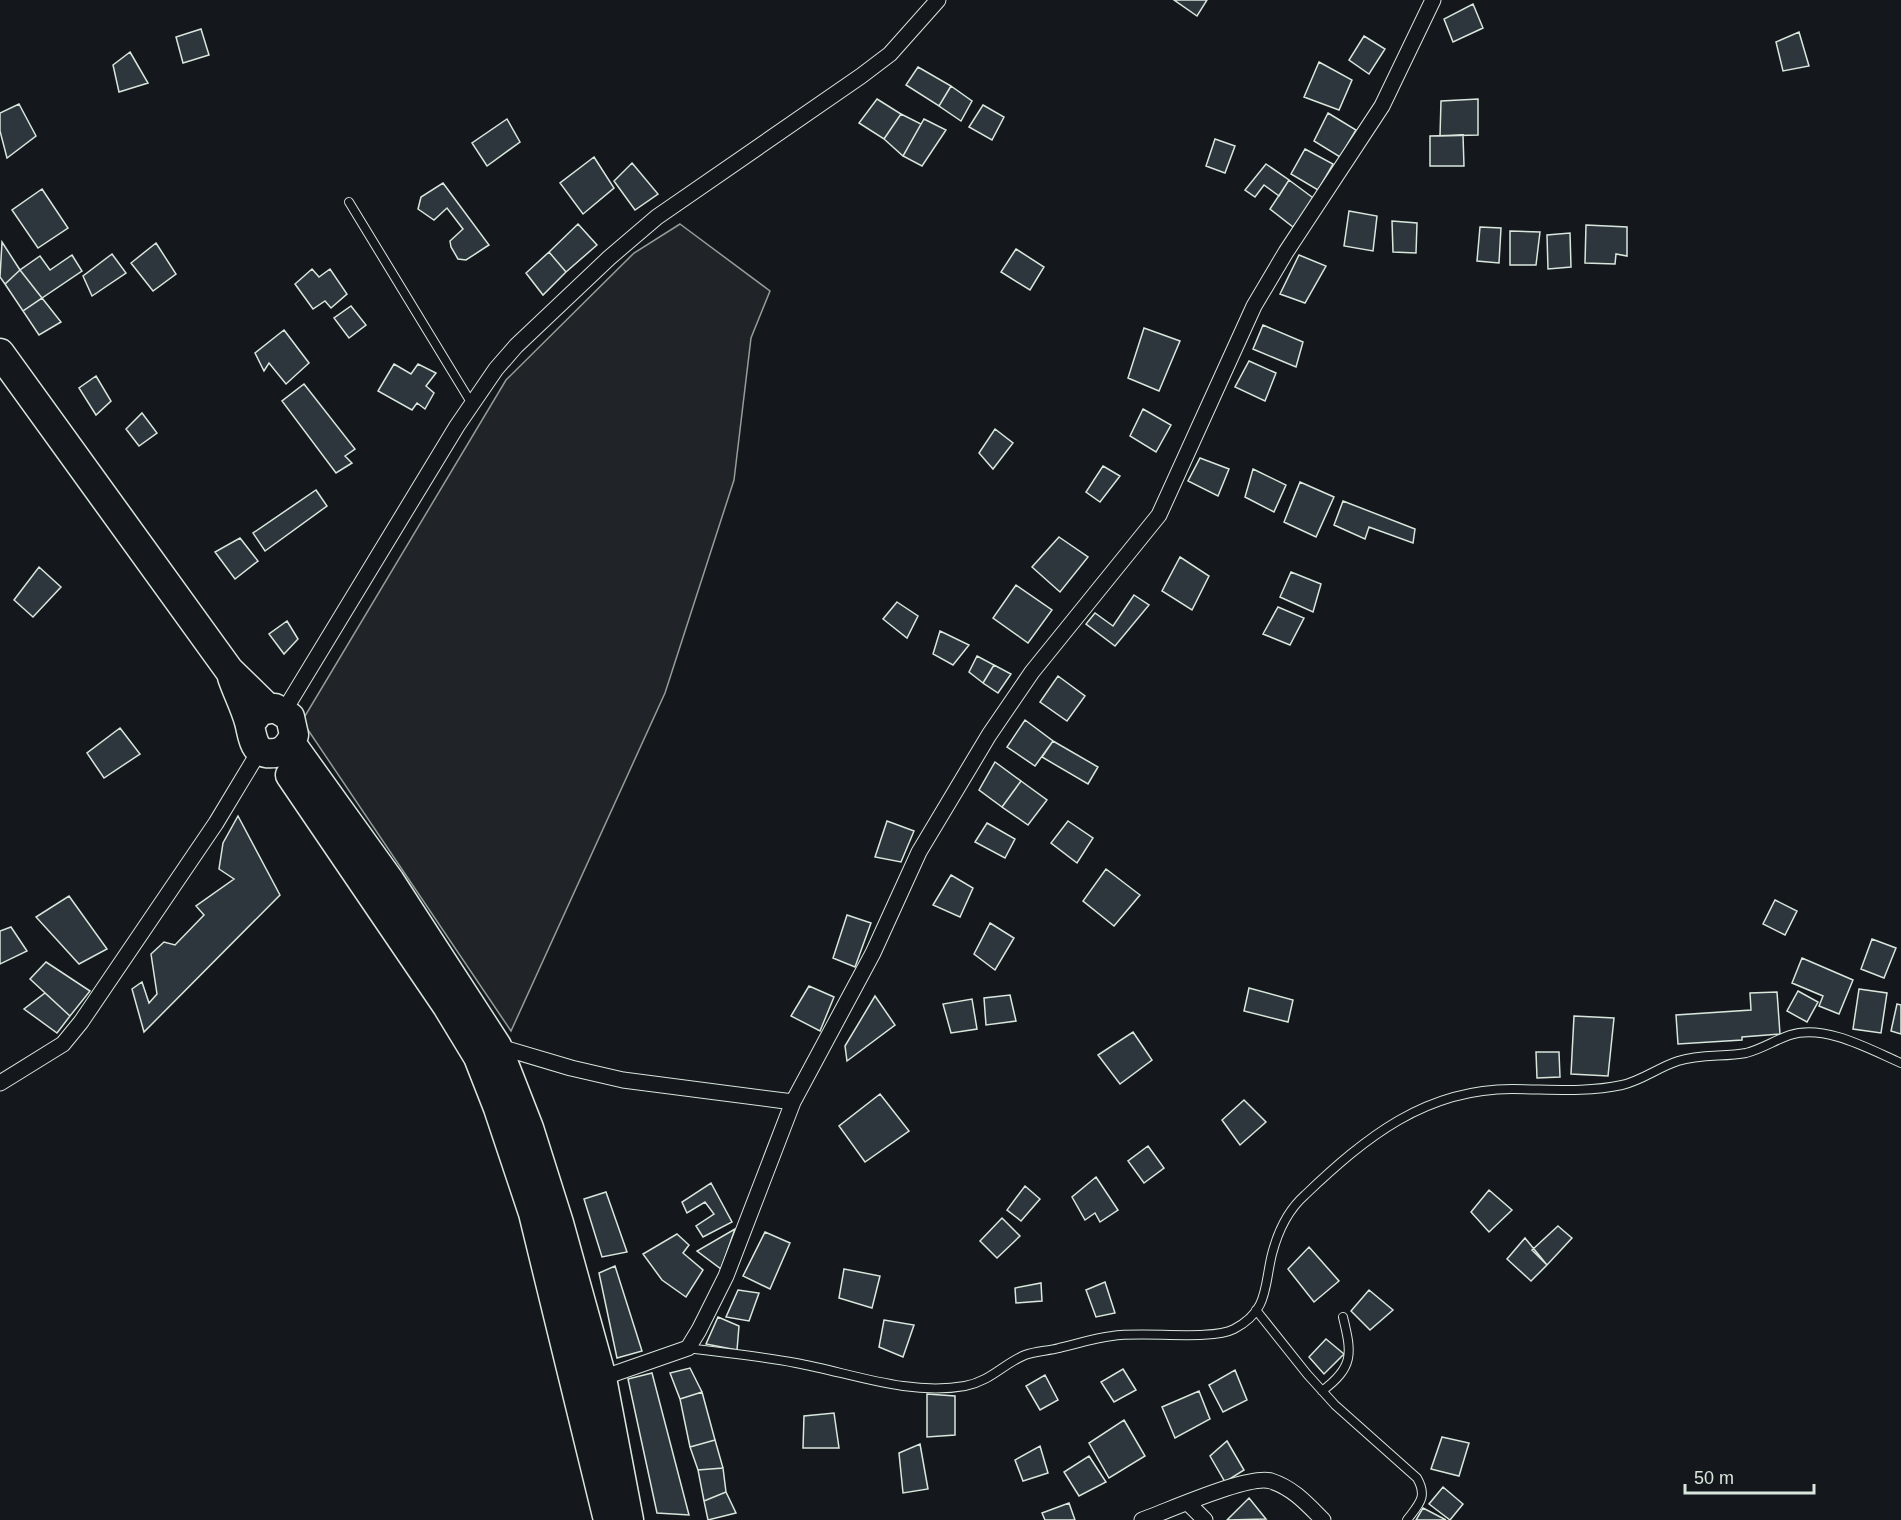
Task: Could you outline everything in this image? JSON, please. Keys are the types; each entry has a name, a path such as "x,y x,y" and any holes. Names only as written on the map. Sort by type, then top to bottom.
{"highway":[{"path":"0,353 271,731 478,1057 498,1108 533,1213 608,1520"},
{"path":"271,731 390,881 497,1046 529,1128 560,1223 602,1378 629,1520"}],"street":[{"path":"0,1083 63,1044 81,1022 210,832 472,404 516,346 609,258 657,217 890,54 938,0"},
{"path":"602,1378 688,1348 726,1276 793,1102 829,1040 898,903 919,852 950,798 1032,672 1159,515 1254,306 1286,252 1382,106 1433,0"},
{"path":"497,1046 571,1068 623,1080 793,1102"},
{"path":"1142,1520 1259,1478 1282,1485 1295,1492 1323,1520"},
{"path":"1188,1503 1205,1520"}],"lane":[{"path":"349,202 472,404"},
{"path":"688,1348 793,1362 878,1382 940,1388 966,1386 992,1378 1022,1357 1095,1339 1148,1333 1225,1333 1245,1323 1256,1310 1266,1292 1278,1234 1288,1213 1303,1196 1387,1127 1424,1106 1450,1096 1478,1090 1577,1091 1625,1085 1677,1061 1694,1057 1745,1053 1764,1048 1789,1035 1808,1031 1830,1035 1901,1063"},
{"path":"1256,1310 1322,1391 1417,1478 1423,1488 1423,1499 1407,1520"},
{"path":"1322,1391 1339,1379 1350,1359 1342,1317"}],"shaded area":[{"path":"680,224 770,291 751,338 734,480 665,693 511,1031 302,721 506,380 634,253"}],"building":[{"path":"1174,0 1207,0 1197,16"},
{"path":"1473,4 1483,28 1453,42 1444,19"},
{"path":"201,29 209,55 183,63 176,37"},
{"path":"1799,32 1809,66 1783,71 1776,42"},
{"path":"1364,36 1385,49 1369,74 1349,60"},
{"path":"130,52 148,83 119,92 113,65"},
{"path":"1319,62 1352,80 1339,110 1304,97"},
{"path":"918,67 951,86 939,106 906,85"},
{"path":"951,86 972,101 961,121 939,106"},
{"path":"877,99 901,114 884,139 859,123"},
{"path":"1478,99 1478,135 1440,136 1441,101"},
{"path":"19,104 36,136 7,158 0,131 0,113"},
{"path":"983,105 1004,117 992,140 969,127"},
{"path":"1328,113 1356,130 1340,157 1314,141"},
{"path":"901,114 921,124 903,156 884,139"},
{"path":"507,119 520,142 487,166 472,143"},
{"path":"924,119 946,130 922,166 903,156"},
{"path":"1463,135 1464,166 1430,166 1430,136"},
{"path":"1215,139 1235,146 1225,173 1206,166"},
{"path":"1305,149 1333,164 1318,190 1291,174"},
{"path":"594,157 614,188 583,214 560,183"},
{"path":"632,163 658,194 635,210 614,181"},
{"path":"1266,164 1289,180 1279,196 1264,185 1255,197 1245,190"},
{"path":"1289,180 1316,200 1293,227 1270,209"},
{"path":"443,183 489,245 466,260 458,259 451,247 450,241 463,229 447,208 434,220 418,209 421,197"},
{"path":"42,189 68,228 38,248 12,210"},
{"path":"1349,211 1377,216 1373,251 1344,246"},
{"path":"1392,221 1417,223 1416,253 1393,252"},
{"path":"578,224 597,245 566,272 549,252"},
{"path":"1586,225 1627,227 1627,256 1616,254 1615,264 1585,263"},
{"path":"1480,227 1501,228 1499,263 1477,261"},
{"path":"1510,231 1540,232 1536,265 1510,265"},
{"path":"1570,233 1571,267 1548,269 1547,235"},
{"path":"2,242 20,270 5,284 0,277"},
{"path":"156,243 176,274 153,291 131,263"},
{"path":"1016,249 1044,267 1030,290 1001,272"},
{"path":"549,252 566,272 543,295 526,273"},
{"path":"112,254 126,273 92,296 83,276"},
{"path":"72,255 82,271 42,298 20,270 40,256 50,270"},
{"path":"1299,255 1326,266 1305,303 1280,294"},
{"path":"312,269 319,277 330,269 347,294 331,308 325,301 313,309 295,284"},
{"path":"20,270 42,298 23,311 5,284"},
{"path":"42,298 61,322 39,335 23,311"},
{"path":"351,306 366,325 349,338 334,318"},
{"path":"1263,325 1303,342 1296,367 1253,349"},
{"path":"1144,328 1180,341 1159,391 1128,378"},
{"path":"284,330 309,363 286,384 269,363 264,371 255,353"},
{"path":"1249,361 1276,373 1265,401 1235,387"},
{"path":"394,364 411,374 418,364 436,373 426,386 434,393 425,409 417,403 412,410 378,391"},
{"path":"96,376 111,401 96,415 79,388"},
{"path":"304,384 355,449 345,456 352,463 336,473 282,401"},
{"path":"1143,409 1171,425 1156,452 1130,436"},
{"path":"142,413 157,433 139,446 126,429"},
{"path":"995,429 1013,443 993,469 979,453"},
{"path":"1200,458 1229,469 1218,496 1188,481"},
{"path":"1103,466 1120,476 1100,502 1086,492"},
{"path":"1253,469 1286,485 1274,512 1245,497"},
{"path":"1300,482 1334,497 1316,537 1284,522"},
{"path":"316,490 327,506 265,551 253,533"},
{"path":"1343,501 1415,529 1413,543 1369,527 1365,539 1334,525"},
{"path":"1059,537 1088,557 1060,592 1032,567"},
{"path":"240,538 258,561 235,579 215,552"},
{"path":"1180,557 1209,576 1192,610 1162,591"},
{"path":"39,567 61,587 33,617 14,600"},
{"path":"1291,572 1321,584 1313,612 1280,597"},
{"path":"1016,585 1052,610 1028,643 993,618"},
{"path":"1134,595 1149,605 1115,646 1086,624 1095,613 1113,626"},
{"path":"897,602 918,616 907,638 883,619"},
{"path":"1278,607 1304,618 1290,645 1263,634"},
{"path":"287,621 298,639 284,654 269,634"},
{"path":"940,631 969,645 953,665 933,654"},
{"path":"977,656 994,665 983,683 969,672"},
{"path":"994,665 1011,674 998,693 983,683"},
{"path":"1058,676 1085,696 1067,721 1040,702"},
{"path":"1025,720 1053,741 1035,766 1007,747"},
{"path":"120,728 140,754 104,778 87,753"},
{"path":"1053,741 1098,767 1088,784 1042,757"},
{"path":"995,762 1021,781 1002,807 979,790"},
{"path":"1021,781 1047,800 1028,825 1002,807"},
{"path":"238,816 280,895 144,1032 132,989 142,982 149,1003 157,994 151,954 164,942 175,945 204,915 196,906 234,879 219,869 223,843"},
{"path":"887,821 914,831 901,862 875,857"},
{"path":"1068,821 1093,838 1077,863 1051,843"},
{"path":"987,823 1015,839 1005,858 975,842"},
{"path":"1106,869 1140,895 1114,926 1083,901"},
{"path":"951,875 973,888 960,917 933,905"},
{"path":"69,896 107,949 79,964 36,917"},
{"path":"1775,900 1797,911 1785,935 1763,924"},
{"path":"847,915 871,923 855,967 833,958"},
{"path":"990,923 1014,938 995,970 974,954"},
{"path":"11,927 27,951 0,964 0,931"},
{"path":"1872,939 1896,948 1884,978 1861,969"},
{"path":"1802,958 1853,980 1839,1014 1819,1006 1823,996 1792,983"},
{"path":"46,962 90,991 70,1016 30,979"},
{"path":"809,986 834,997 820,1031 791,1016"},
{"path":"1249,988 1293,1000 1288,1022 1244,1011"},
{"path":"1859,989 1887,993 1881,1033 1853,1029"},
{"path":"1798,991 1818,1002 1807,1022 1787,1011"},
{"path":"1777,992 1780,1034 1742,1037 1742,1040 1678,1044 1676,1015 1751,1010 1750,993"},
{"path":"45,993 70,1016 57,1033 24,1009"},
{"path":"1010,995 1016,1021 986,1025 984,998"},
{"path":"875,996 895,1025 847,1061 845,1046"},
{"path":"972,999 977,1029 951,1033 943,1004"},
{"path":"1897,1004 1901,1005 1901,1034 1891,1031"},
{"path":"1574,1016 1614,1018 1608,1076 1571,1074"},
{"path":"1133,1032 1152,1060 1120,1084 1098,1055"},
{"path":"1536,1052 1559,1052 1560,1077 1537,1078"},
{"path":"880,1094 909,1131 865,1162 839,1126"},
{"path":"1244,1100 1266,1122 1240,1145 1222,1120"},
{"path":"1148,1146 1164,1168 1144,1183 1128,1161"},
{"path":"1096,1177 1118,1210 1100,1222 1095,1213 1085,1220 1072,1197"},
{"path":"711,1183 732,1222 703,1237 696,1226 714,1214 705,1202 687,1213 682,1202"},
{"path":"1025,1186 1040,1199 1021,1221 1007,1210"},
{"path":"1489,1190 1512,1210 1489,1232 1471,1212"},
{"path":"606,1192 627,1252 602,1257 584,1199"},
{"path":"1002,1218 1020,1236 997,1258 980,1241"},
{"path":"1558,1226 1572,1238 1547,1265 1532,1250"},
{"path":"735,1229 721,1269 697,1251"},
{"path":"765,1232 790,1243 770,1289 743,1276"},
{"path":"677,1234 689,1245 683,1253 703,1270 686,1297 662,1280 643,1254"},
{"path":"1525,1238 1547,1265 1531,1281 1507,1259"},
{"path":"1309,1247 1339,1281 1314,1302 1288,1269"},
{"path":"615,1266 642,1351 617,1358 599,1273"},
{"path":"844,1269 880,1276 872,1308 839,1298"},
{"path":"1105,1282 1115,1313 1096,1317 1086,1290"},
{"path":"1041,1283 1042,1301 1016,1303 1015,1288"},
{"path":"738,1290 759,1293 749,1321 726,1317"},
{"path":"1369,1290 1393,1310 1370,1330 1351,1311"},
{"path":"718,1317 739,1326 737,1350 706,1344"},
{"path":"884,1320 914,1325 903,1357 879,1347"},
{"path":"1326,1339 1344,1354 1324,1374 1309,1357"},
{"path":"690,1368 702,1392 680,1399 670,1373"},
{"path":"1123,1369 1136,1390 1114,1402 1101,1382"},
{"path":"1235,1370 1247,1400 1223,1412 1209,1385"},
{"path":"652,1373 689,1515 657,1513 628,1379"},
{"path":"1045,1375 1058,1400 1040,1410 1026,1386"},
{"path":"1199,1391 1210,1419 1175,1438 1162,1407"},
{"path":"702,1392 715,1440 690,1447 680,1399"},
{"path":"927,1394 955,1396 955,1435 927,1437"},
{"path":"834,1413 839,1448 803,1448 804,1416"},
{"path":"1124,1420 1145,1456 1109,1478 1089,1443"},
{"path":"1442,1437 1469,1443 1459,1476 1431,1469"},
{"path":"715,1440 723,1468 698,1470 690,1447"},
{"path":"1227,1441 1244,1470 1225,1482 1210,1456"},
{"path":"920,1444 928,1489 903,1493 899,1453"},
{"path":"1040,1446 1048,1473 1023,1481 1015,1460"},
{"path":"1089,1456 1106,1482 1079,1496 1064,1472"},
{"path":"723,1468 726,1492 704,1501 698,1470"},
{"path":"1443,1487 1463,1504 1450,1520 1429,1504"},
{"path":"726,1492 736,1513 708,1520 704,1501"},
{"path":"1249,1498 1266,1519 1227,1520"},
{"path":"1069,1503 1075,1520 1045,1520 1042,1513"},
{"path":"1423,1508 1446,1520 1416,1520"}]}
